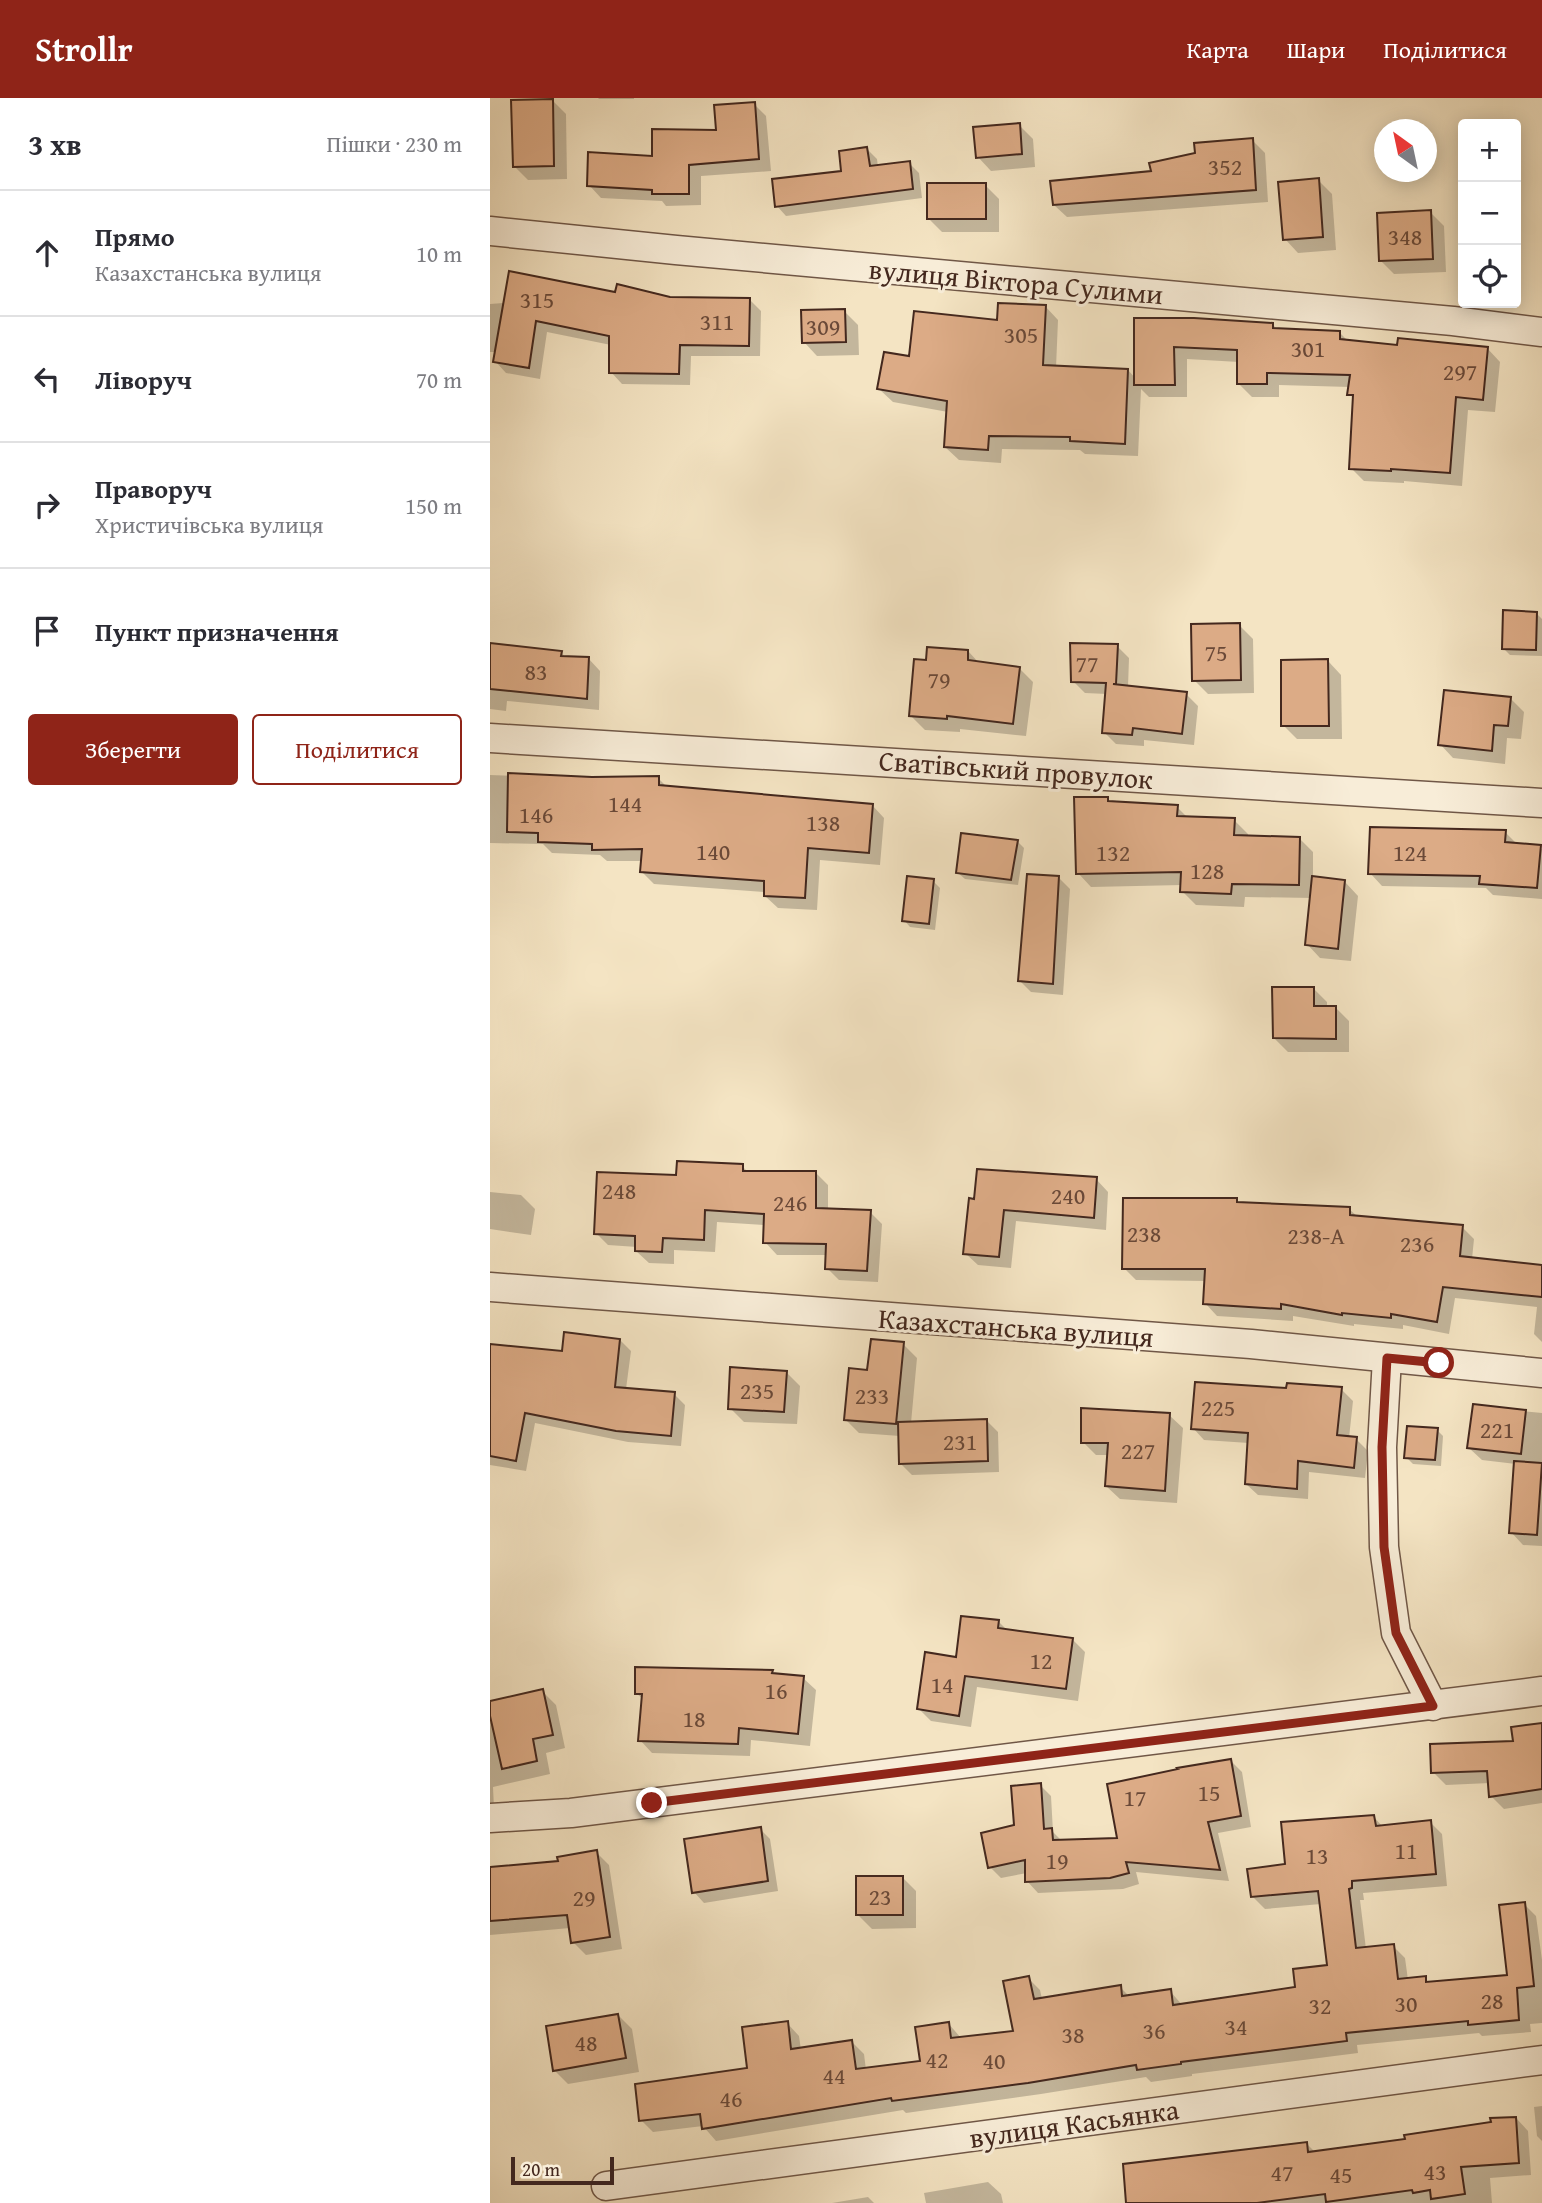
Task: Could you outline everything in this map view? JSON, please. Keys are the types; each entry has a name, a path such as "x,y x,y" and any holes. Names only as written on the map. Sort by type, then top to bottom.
{"street":[{"name":"вулиця Віктора Сулими","path":"490,230 676,250 1453,321 1542,332"},
{"name":"Сватівський провулок","path":"490,738 1542,803"},
{"name":"Казахстанська вулиця","path":"490,1287 1251,1344 1542,1373"},
{"path":"1387,1358 1382,1447 1386,1559 1396,1633 1433,1706"},
{"path":"490,1818 571,1813 1542,1691"},
{"name":"вулиця Касьянка","path":"606,2186 1542,2060"}],"building":[{"path":"553,99 554,166 513,167 511,100"},
{"path":"755,102 759,159 689,165 689,194 652,194 652,190 587,186 588,152 652,156 652,129 716,130 714,105"},
{"path":"1020,123 1022,154 976,158 973,127"},
{"path":"1253,138 1256,190 1053,205 1050,181 1151,171 1149,163 1195,153 1194,143"},
{"path":"867,147 870,166 910,161 913,189 775,207 772,179 841,171 839,151"},
{"path":"1319,178 1323,237 1283,240 1278,182"},
{"path":"927,183 986,183 986,219 927,219"},
{"path":"1431,210 1433,259 1379,261 1377,213"},
{"path":"509,271 615,292 617,284 670,297 750,298 749,346 680,345 679,374 609,373 609,336 536,321 529,368 493,362"},
{"path":"998,303 1046,305 1043,365 1128,369 1125,444 1070,441 1070,437 989,436 988,450 944,447 947,401 877,389 884,352 909,356 914,311 997,320"},
{"path":"845,309 846,342 802,343 801,310"},
{"path":"1134,318 1194,318 1273,323 1273,328 1340,331 1340,339 1397,345 1398,338 1488,347 1483,400 1456,397 1450,473 1349,469 1353,395 1347,395 1350,375 1267,373 1267,384 1237,384 1237,350 1174,347 1175,385 1134,385"},
{"path":"1503,610 1537,612 1536,650 1502,649"},
{"path":"1240,623 1241,680 1192,681 1191,624"},
{"path":"490,643 562,651 561,656 589,657 587,699 490,689"},
{"path":"1070,643 1118,644 1116,684 1113,684 1187,692 1182,734 1133,728 1132,735 1102,733 1106,683 1071,682"},
{"path":"927,647 968,650 968,660 1020,667 1013,724 947,716 947,719 909,716 914,659 926,660"},
{"path":"1328,659 1329,726 1281,726 1281,660"},
{"path":"1444,690 1511,697 1508,726 1494,725 1492,751 1438,745"},
{"path":"508,773 592,777 659,776 659,785 873,804 869,853 808,848 805,898 764,896 764,881 640,872 642,849 592,850 592,844 538,842 538,833 507,832"},
{"path":"1074,797 1108,797 1108,801 1178,805 1177,816 1235,818 1234,835 1300,837 1299,885 1232,884 1231,894 1180,892 1181,872 1076,874"},
{"path":"1370,827 1506,830 1505,842 1541,845 1537,888 1479,884 1480,876 1368,874"},
{"path":"961,833 1018,840 1011,880 956,873"},
{"path":"1027,874 1059,876 1053,984 1018,981"},
{"path":"907,876 934,879 929,924 902,921"},
{"path":"1312,876 1345,880 1338,949 1305,945"},
{"path":"1272,987 1314,987 1314,1006 1336,1006 1336,1039 1273,1038"},
{"path":"677,1161 743,1164 743,1171 816,1171 816,1208 871,1210 867,1271 825,1269 826,1244 763,1243 764,1214 705,1210 704,1240 663,1238 662,1252 635,1251 635,1236 594,1234 597,1172 676,1175"},
{"path":"977,1169 1097,1177 1094,1218 1004,1210 999,1257 963,1254 969,1198 974,1199"},
{"path":"1123,1198 1237,1198 1237,1202 1350,1207 1350,1215 1463,1225 1460,1256 1542,1265 1542,1297 1443,1287 1437,1322 1391,1314 1391,1318 1342,1315 1281,1304 1281,1309 1203,1304 1205,1269 1122,1269"},
{"path":"564,1332 620,1339 615,1387 675,1392 671,1436 616,1431 525,1413 516,1461 490,1456 490,1344 562,1351"},
{"path":"871,1339 904,1342 896,1424 844,1420 849,1368 867,1370"},
{"path":"730,1367 787,1371 784,1412 728,1409"},
{"path":"1195,1382 1286,1388 1287,1383 1342,1387 1337,1435 1357,1437 1354,1468 1298,1461 1297,1489 1245,1484 1248,1433 1191,1429"},
{"path":"1473,1404 1526,1410 1521,1454 1467,1448"},
{"path":"1081,1408 1170,1413 1165,1491 1105,1486 1108,1443 1081,1443"},
{"path":"987,1419 988,1461 899,1464 898,1422"},
{"path":"1407,1426 1438,1428 1435,1460 1404,1458"},
{"path":"1514,1461 1542,1463 1537,1535 1509,1533"},
{"path":"961,1616 999,1620 998,1628 1073,1638 1066,1689 965,1676 959,1716 917,1709 925,1652 956,1657"},
{"path":"635,1667 773,1670 772,1673 804,1676 798,1734 739,1728 738,1744 638,1741 642,1694 635,1694"},
{"path":"543,1689 553,1735 533,1739 537,1761 502,1769 490,1716 490,1701"},
{"path":"1542,1723 1542,1789 1489,1797 1487,1771 1431,1773 1430,1744 1513,1741 1511,1727"},
{"path":"1231,1759 1241,1816 1208,1822 1220,1870 1126,1862 1129,1873 1110,1878 1025,1882 1025,1860 988,1868 981,1833 1014,1825 1011,1786 1041,1783 1044,1829 1052,1828 1053,1840 1117,1838 1107,1784"},
{"path":"1374,1815 1376,1826 1431,1820 1436,1874 1352,1881 1352,1888 1349,1889 1356,1948 1394,1944 1398,1979 1426,1976 1426,1982 1507,1975 1499,1905 1525,1902 1534,1986 1517,1988 1519,2020 1468,2025 1468,2021 1346,2033 1347,2041 1137,2070 1136,2065 892,2101 891,2098 702,2129 700,2114 639,2121 635,2084 747,2068 742,2027 788,2021 791,2049 852,2040 856,2069 920,2061 915,2027 949,2022 951,2038 1013,2031 1003,1981 1029,1976 1034,1999 1121,1985 1122,1996 1171,1989 1173,2005 1295,1987 1293,1969 1327,1965 1318,1891 1251,1897 1247,1869 1285,1864 1281,1822"},
{"path":"761,1827 768,1881 692,1893 684,1839"},
{"path":"597,1850 610,1937 571,1943 567,1915 490,1921 490,1867 558,1861 557,1857"},
{"path":"856,1876 903,1876 903,1915 856,1915"},
{"path":"618,2014 626,2058 553,2071 546,2026"},
{"path":"1516,2117 1519,2163 1461,2167 1465,2194 1431,2199 1430,2190 1413,2193 1412,2190 1326,2202 1325,2194 1257,2203 1126,2203 1123,2164 1307,2142 1308,2152 1405,2139 1404,2135 1491,2122 1490,2118"}],"route":[{"path":"652,1803 1433,1706 1396,1633 1384,1547 1382,1447 1387,1358 1439,1363"}]}
